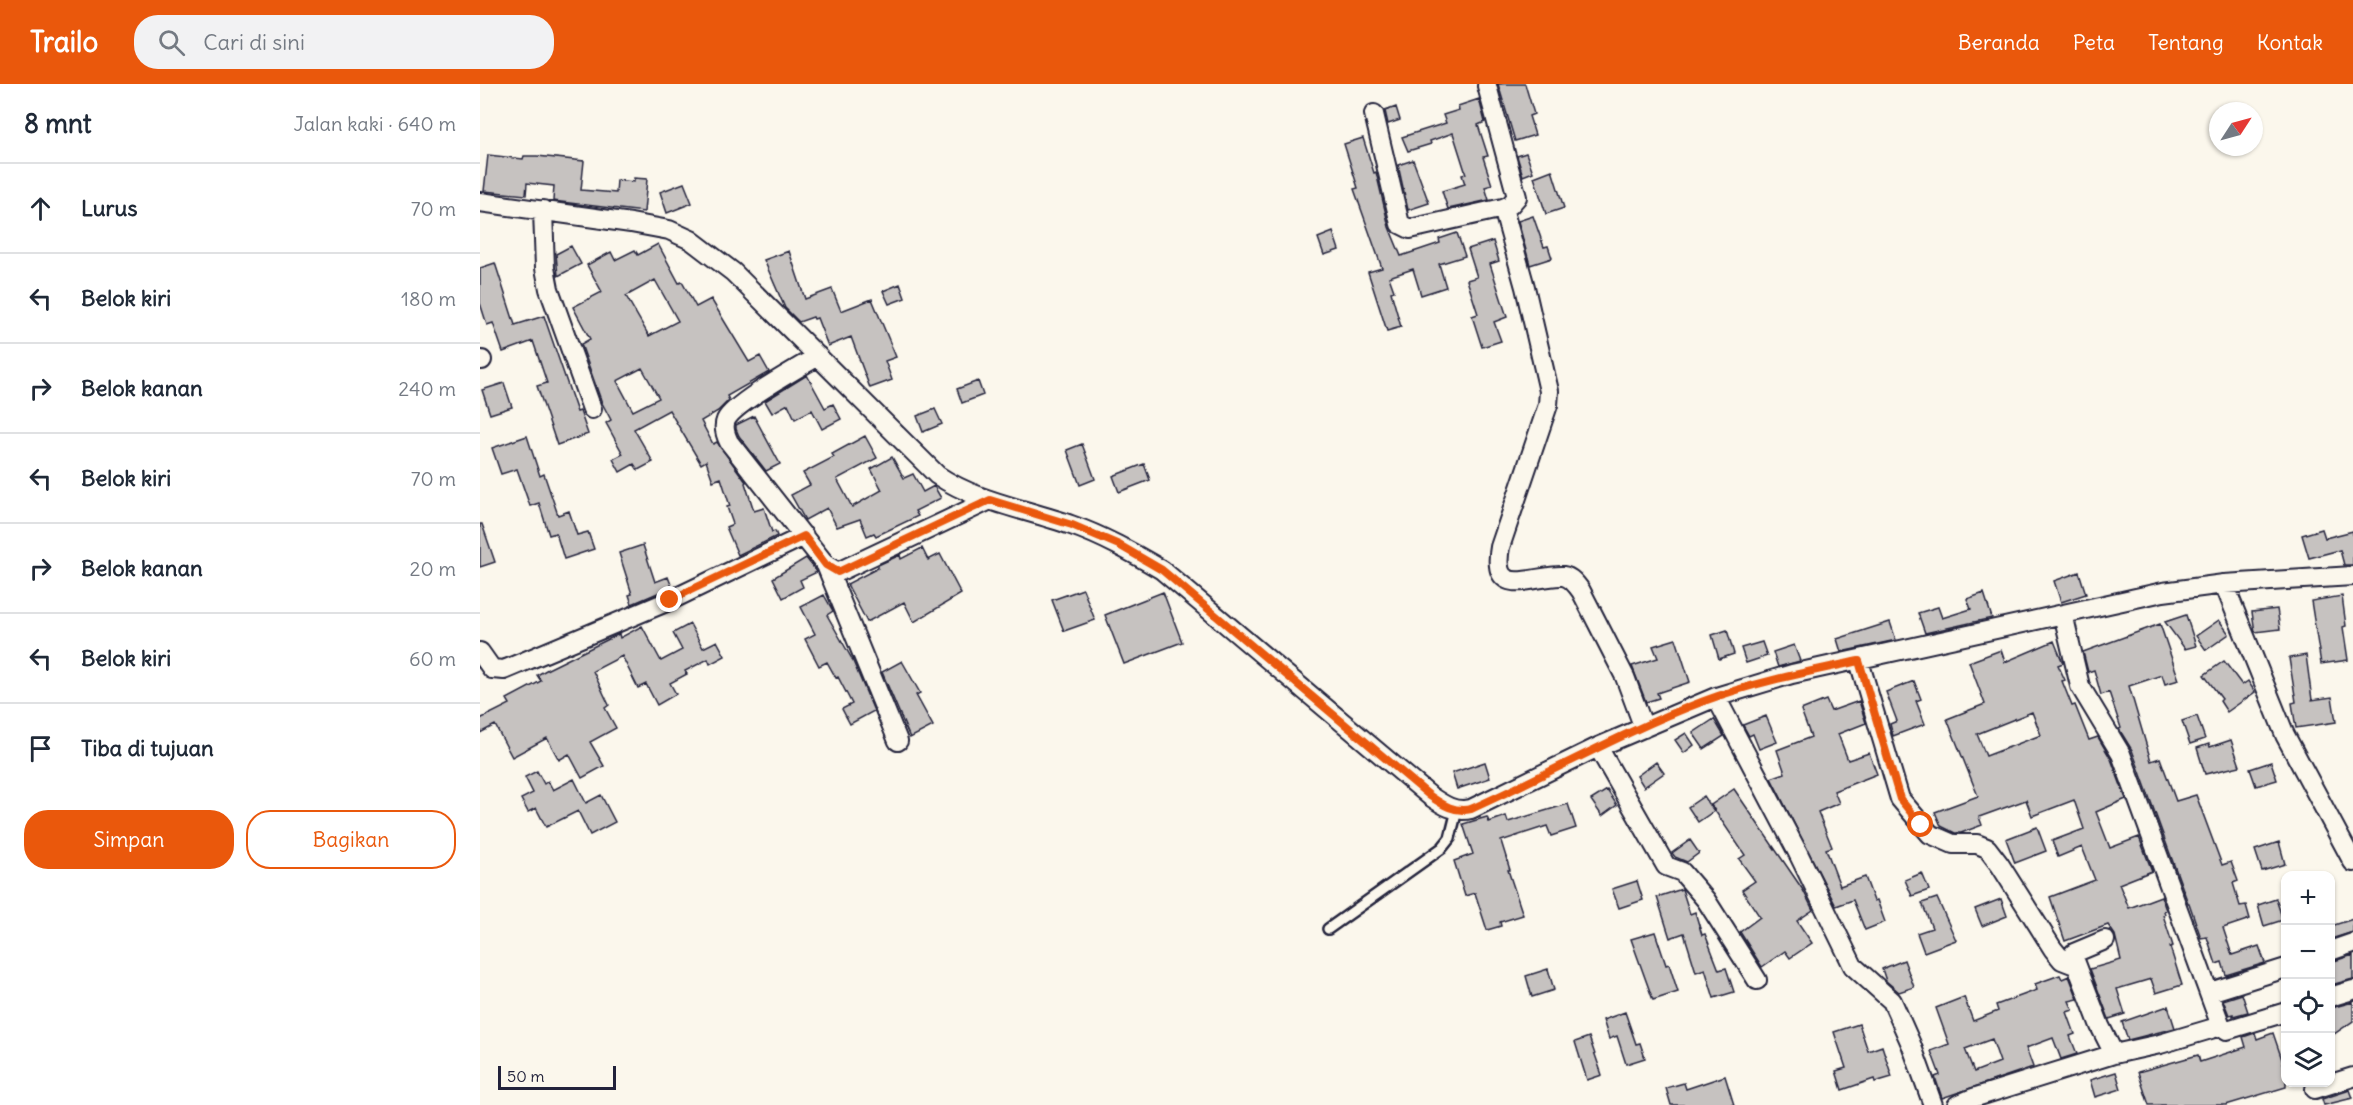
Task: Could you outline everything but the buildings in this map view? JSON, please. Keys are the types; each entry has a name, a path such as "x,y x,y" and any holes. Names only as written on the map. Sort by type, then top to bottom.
{"street":[{"path":"1374,114 1400,224 1405,229 1410,230 1503,208 1510,205 1517,196 1488,86"},
{"path":"480,202 669,230 691,240 733,272 937,475 990,500 1072,525 1119,545 1162,570 1430,796 1442,805 1457,810 1471,809 1598,747 1716,697 1792,674 2163,592 2224,584 2353,576"},
{"path":"1503,208 1525,287 1549,390 1548,405 1500,547 1499,567 1503,576 1510,581 1520,583 1563,576 1573,580 1581,591 1624,677 1644,728"},
{"path":"543,210 545,268 549,289 592,409"},
{"path":"818,356 781,377 734,411 726,420 725,432 729,442 826,565 898,741"},
{"path":"826,565 838,572 990,500"},
{"path":"480,652 492,669 504,670 670,600 804,536"},
{"path":"2224,584 2285,735 2353,862"},
{"path":"2063,614 2080,686 2121,754 2221,1026 2227,1030 2237,1028 2281,1014"},
{"path":"1859,661 1900,799 1930,834 1953,844 1977,844 1987,848 2053,949 2062,960 2075,965"},
{"path":"1716,697 1797,851 1852,966 1892,1001 1911,1044 1933,1105"},
{"path":"1598,747 1666,866 1682,872 1706,900 1757,980"},
{"path":"2105,940 2074,953 2075,965 2114,1054"},
{"path":"2335,950 2353,943"},
{"path":"2210,992 2281,970"},
{"path":"2335,996 2353,990"},
{"path":"1957,1105 2114,1054 2160,1044 2221,1026"},
{"path":"2316,1092 2353,1077"}],"lane":[{"path":"1328,929 1442,848 1450,838 1457,810"}],"route":[{"path":"670,600 804,536 826,565 838,572 990,500 1072,525 1119,545 1162,570 1442,805 1463,811 1471,809 1598,747 1703,701 1792,674 1859,661 1900,799 1921,825"}]}
